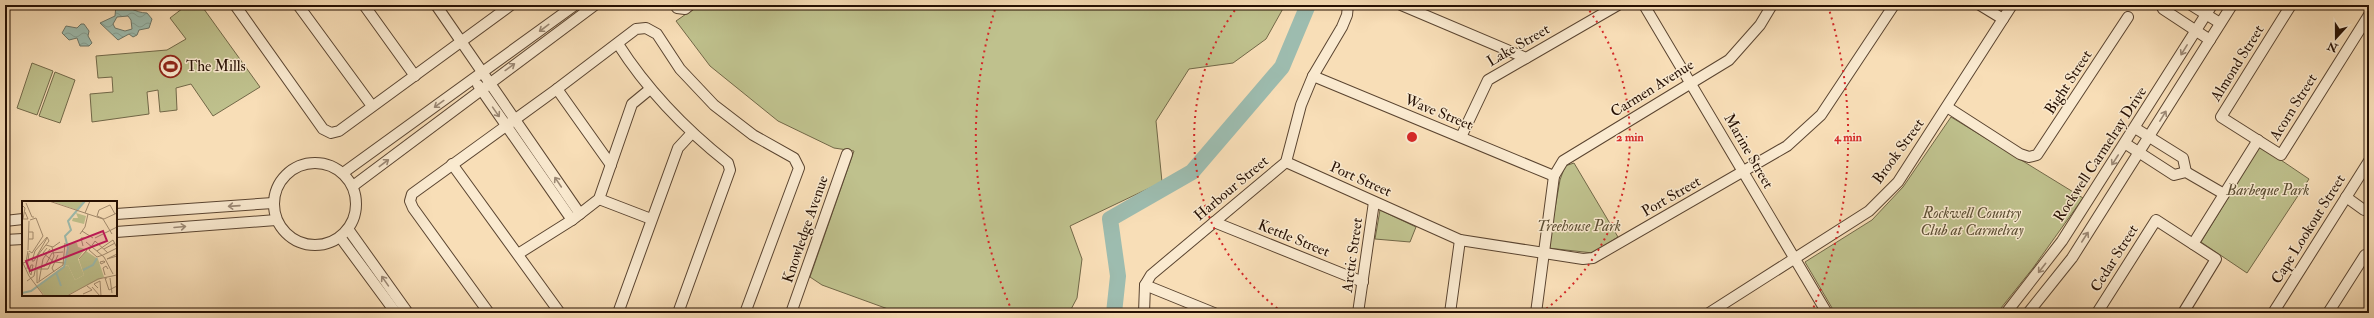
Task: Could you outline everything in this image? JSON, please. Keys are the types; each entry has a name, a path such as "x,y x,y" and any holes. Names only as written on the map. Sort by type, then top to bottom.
{"street":[{"path":"235,5 324,129 331,133 339,131 462,43 499,9 511,5"},
{"path":"298,5 372,106"},
{"path":"364,5 415,76"},
{"path":"436,5 462,43 478,77 506,125 576,217"},
{"path":"343,174 575,5"},
{"path":"352,186 484,86 595,5"},
{"path":"675,5 677,8 685,9 690,5"},
{"name":"Harbour Street","path":"1145,285 1151,275 1286,162 1296,119 1313,76 1342,27 1347,15 1348,5"},
{"path":"1401,5 1526,58"},
{"name":"Lake Street","path":"1461,137 1483,87 1488,80 1618,5"},
{"name":"Marine Street","path":"1644,5 1691,81 1827,313"},
{"name":"Carmen Avenue","path":"1536,313 1554,176 1563,161 1691,81 1729,60 1760,26 1772,5"},
{"name":"Port Street","path":"1286,162 1460,240 1544,253 1593,258 1787,146 1821,115 1894,5"},
{"path":"1980,5 2003,19"},
{"name":"Brook Street","path":"1709,313 1869,211 1898,182 2012,5"},
{"path":"2161,5 2163,9 2210,40"},
{"path":"2191,5 2220,23"},
{"name":"Rockwell Carmelray Drive","path":"2006,313 2062,241 2126,144 2212,5"},
{"path":"2028,313 2072,258 2140,153 2232,5"},
{"name":"Almond Street","path":"2258,140 2221,117 2291,5"},
{"name":"Acorn Street","path":"2258,140 2281,155 2369,15"},
{"name":"Bight Street","path":"1947,107 2020,154 2029,157 2037,155 2043,149 2128,17"},
{"path":"489,313 410,201 412,194 557,89 636,29 646,28 657,34 680,69 714,105 753,135 794,158 799,168 745,313"},
{"path":"618,44 650,90 691,134 728,164 730,170 678,313"},
{"name":"Wave Street","path":"1313,76 1554,176"},
{"path":"484,86 516,118 576,217"},
{"path":"557,89 611,165"},
{"path":"518,254 576,217 599,199 632,104 650,90"},
{"path":"2135,128 2183,158 2186,172"},
{"path":"618,313 678,148 691,134"},
{"path":"2183,313 2216,259 2193,244 2258,140"},
{"path":"2126,144 2174,175 2186,172 2224,194"},
{"name":"Knowledge Avenue","path":"791,313 847,154"},
{"name":"Cape Lookout Street","path":"2273,313 2369,161"},
{"path":"314,163 330,165 343,174 352,186 357,201 355,216 348,229 340,237 327,244 312,246 297,242 284,232 276,220 273,203 277,187 286,174 299,166 314,163"},
{"path":"452,164 560,313"},
{"path":"2346,197 2364,210 2369,210"},
{"path":"599,199 651,219"},
{"name":"Arctic Street","path":"1358,313 1374,202"},
{"path":"117,214 273,203"},
{"path":"163,211 164,228"},
{"path":"127,213 129,231"},
{"path":"5,221 22,219"},
{"path":"117,232 276,220"},
{"name":"Cedar Street","path":"2097,313 2156,220 2193,244"},
{"name":"Kettle Street","path":"1214,222 1363,282"},
{"path":"348,229 408,313"},
{"path":"340,237 396,313"},
{"path":"5,240 22,239"},
{"path":"1450,313 1460,240"},
{"path":"2328,313 2365,255 2369,255"},
{"path":"1144,313 1145,285 1214,313"}],"green space":[{"name":"The Mills","path":"187,5 201,5 260,87 213,116 191,84 176,88 177,110 160,112 158,90 147,92 149,114 92,122 90,94 113,92 112,77 98,78 96,56 167,50 186,39 170,18"},
{"path":"699,5 1285,5 1266,39 1233,63 1189,69 1156,121 1162,182 1070,226 1082,259 1077,298 1069,313 899,313 822,285 810,277 854,151 834,148 778,121 710,66 676,21"},
{"path":"32,63 53,71 37,115 17,108"},
{"path":"55,72 75,80 60,123 39,116"},
{"name":"Rockwell Country Club at Carmelray","path":"1951,117 2083,198 2033,268 1997,313 1835,313 1805,262 1872,220 1903,187"},
{"name":"Barbeque Park","path":"2260,146 2309,179 2247,273 2201,242"},
{"name":"Treehouse Park","path":"1574,163 1618,237 1593,253 1548,248 1560,180 1565,166"},
{"path":"1380,210 1416,227 1410,242 1375,239"}],"water":[{"path":"116,5 120,5 139,12 147,13 152,19 149,28 139,30 137,35 133,37 129,34 118,40 100,23 115,16","holes":["128,16 131,20 132,29 125,31 115,28 113,24 117,17"]},
{"path":"81,24 84,24 89,31 88,36 92,43 89,46 80,46 77,38 69,40 62,33 66,26 77,28"}],"waterway":[{"path":"1114,313 1118,276 1110,219 1192,172 1282,67 1308,5"}],"place":[{"name":"The Mills","path":"171,66"}]}
